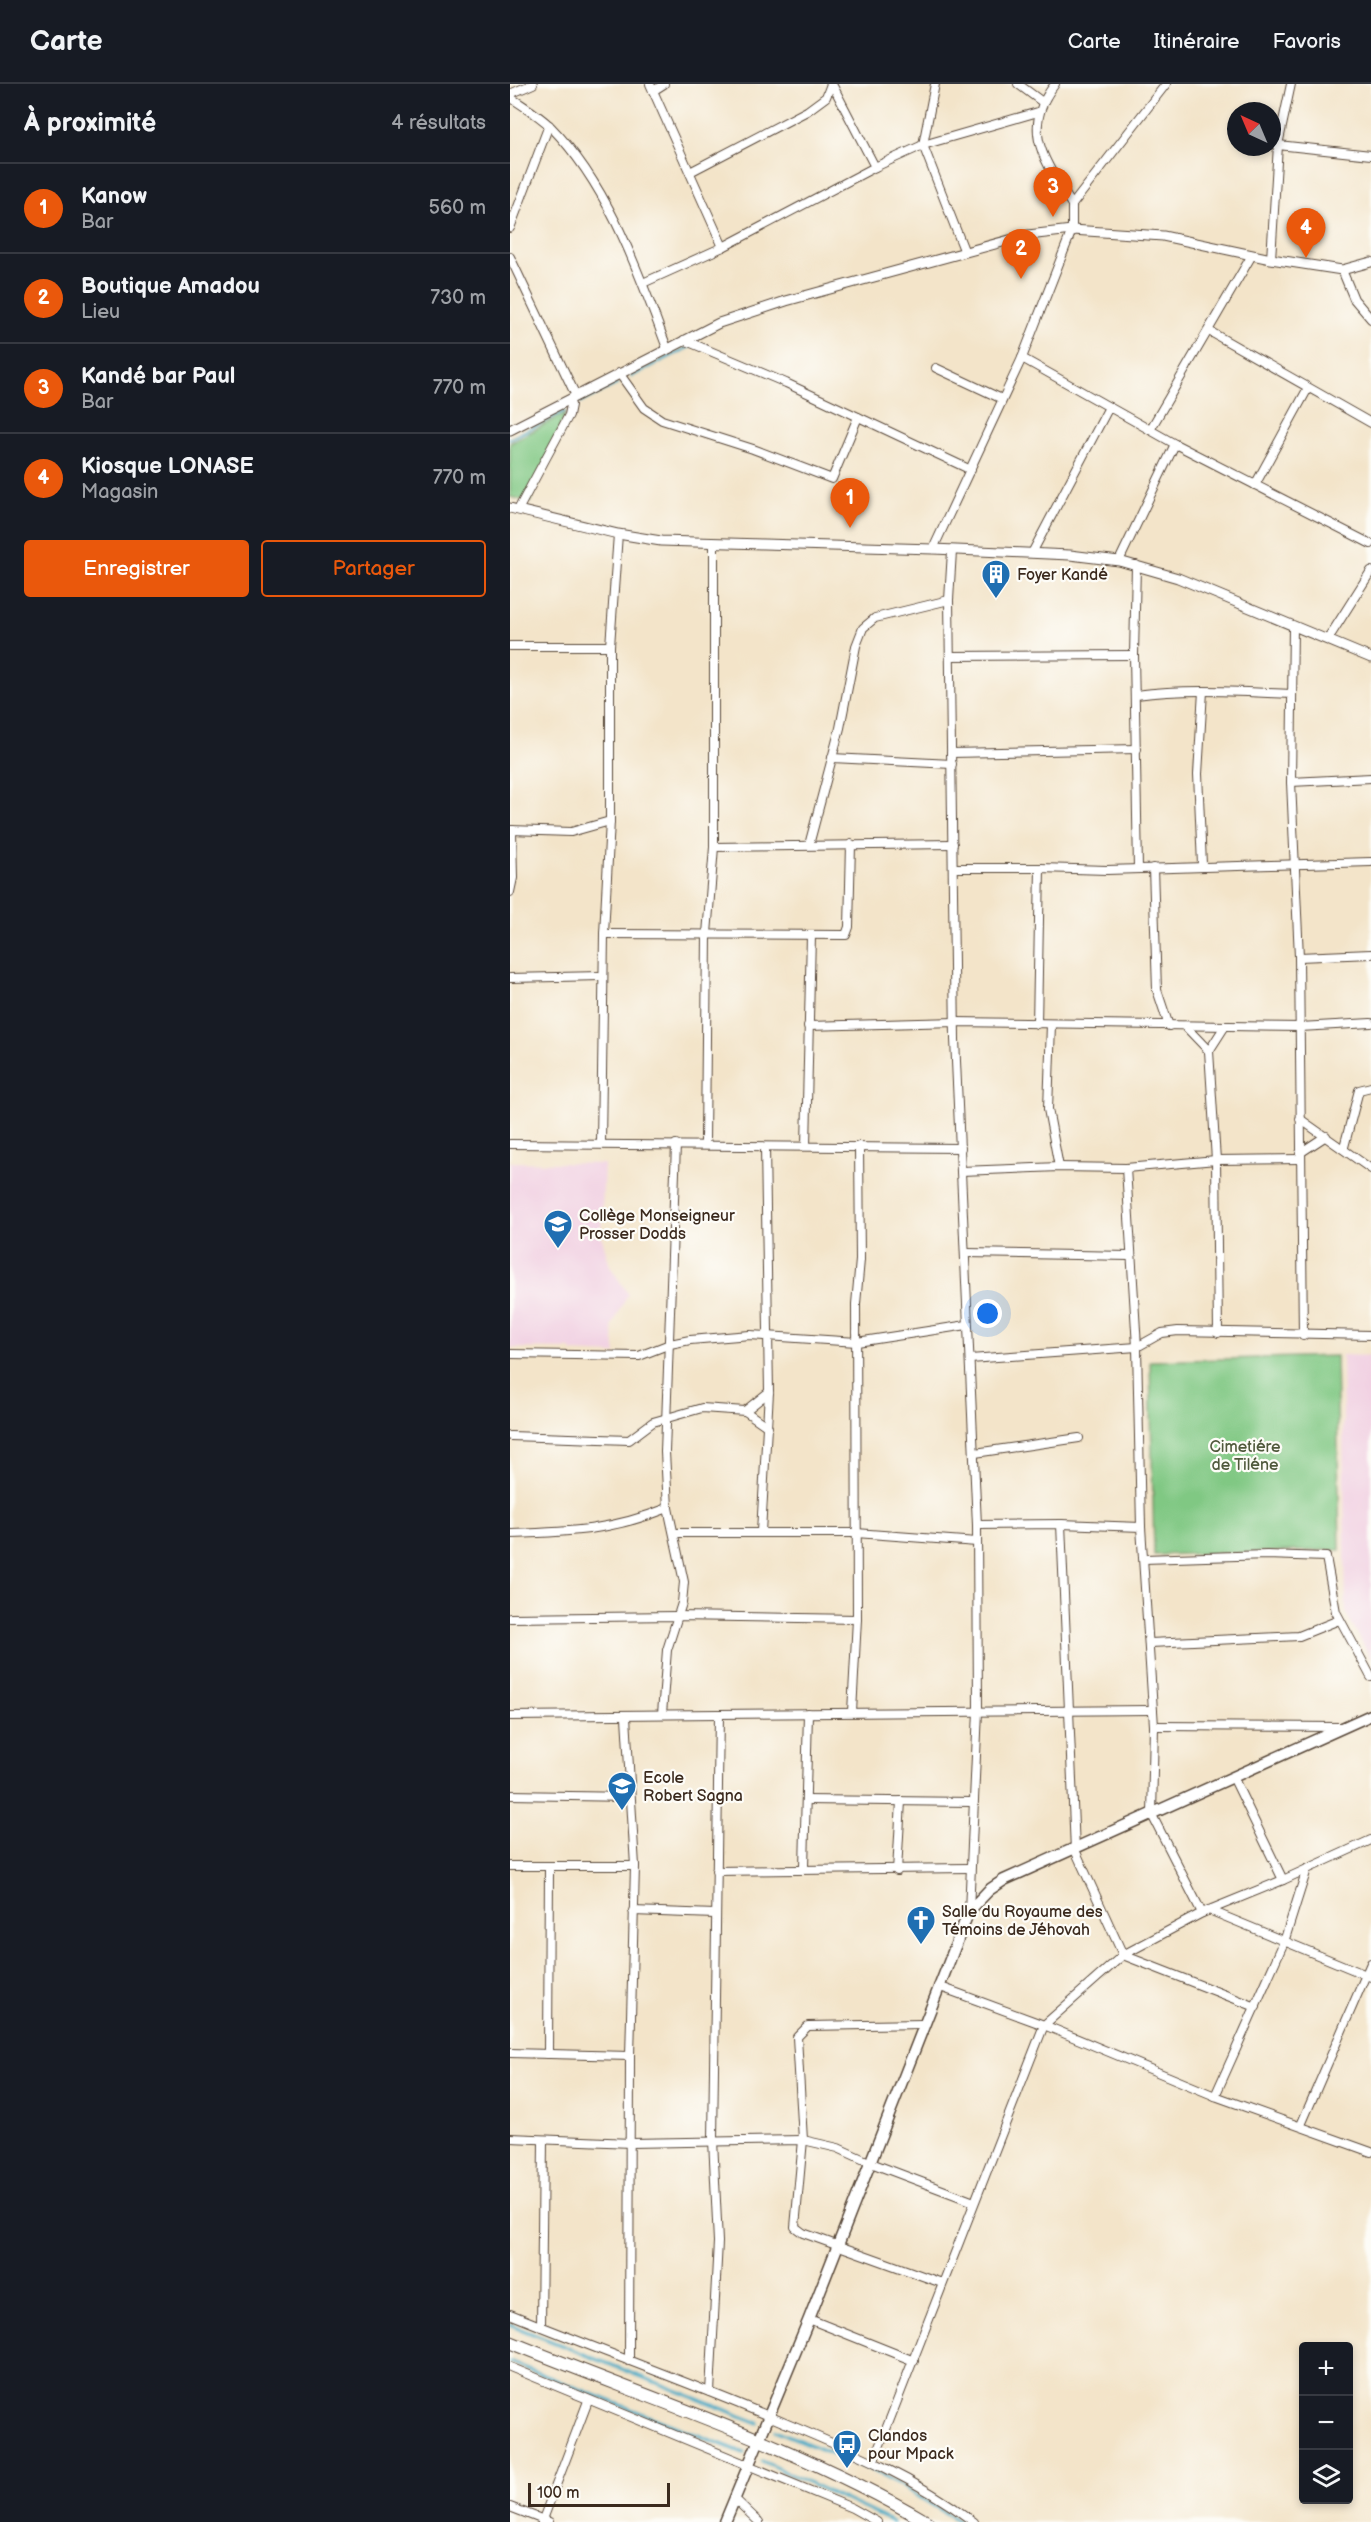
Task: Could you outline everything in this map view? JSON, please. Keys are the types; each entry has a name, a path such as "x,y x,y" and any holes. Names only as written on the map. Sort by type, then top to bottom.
{"highway":[{"path":"510,2342 758,2441 860,2485 927,2522"}],"main road":[{"path":"725,2522 809,2319 969,1911 988,1890 1004,1880 1234,1779 1371,1715"}],"street":[{"path":"534,84 510,95 549,125 578,157 594,181 643,283 667,348"},
{"path":"664,84 651,87 723,247"},
{"path":"690,172 807,111 825,97 832,84"},
{"path":"832,84 875,167"},
{"path":"935,84 923,145 964,250"},
{"path":"1018,84 1041,101"},
{"path":"933,549 1022,358 1072,230 1072,205 1044,156 1037,127 1041,101 1055,84"},
{"path":"1072,205 1166,84"},
{"path":"1281,131 1291,84"},
{"path":"643,283 723,247 875,167 923,145 1038,111"},
{"path":"510,228 549,125"},
{"path":"1281,145 1371,155"},
{"path":"1271,259 1277,156"},
{"path":"510,430 719,323 786,301 964,250 1028,236 1072,230 1163,236 1271,259 1342,270 1371,261"},
{"path":"1150,430 1252,255"},
{"path":"510,257 573,398 569,415 514,509 618,534 661,540 1032,553 1119,561 1178,578 1371,658"},
{"path":"1342,270 1354,299 1371,319"},
{"path":"1209,331 1371,423"},
{"path":"684,340 971,470"},
{"path":"1022,358 1175,444 1371,543"},
{"path":"936,368 1002,399"},
{"path":"619,373 650,414 832,479 858,417"},
{"path":"1255,485 1308,387"},
{"path":"1032,553 1110,407"},
{"path":"1119,561 1175,444"},
{"path":"601,1144 602,976 610,821 610,646 618,534"},
{"path":"705,1144 707,934 714,847 714,543"},
{"path":"952,551 949,600 956,1022 977,1526 978,1711 969,1868 969,1911"},
{"path":"1136,565 1134,655 1138,869"},
{"path":"1328,639 1371,571"},
{"path":"809,845 832,758 856,646 863,628 875,618 949,600"},
{"path":"1293,626 1291,782 1299,957 1303,1336"},
{"path":"510,646 610,646"},
{"path":"950,656 1134,655"},
{"path":"1136,695 1163,691 1291,694"},
{"path":"1202,865 1198,774 1203,691"},
{"path":"951,753 1137,749"},
{"path":"832,758 951,764"},
{"path":"1291,782 1371,778"},
{"path":"510,892 513,878 511,830 571,832 610,821"},
{"path":"604,934 846,935 849,933 851,844"},
{"path":"714,847 953,844"},
{"path":"953,868 1138,869 1202,865 1371,862"},
{"path":"1037,1024 1040,868"},
{"path":"1154,868 1157,990 1169,1026"},
{"path":"806,1146 811,935"},
{"path":"1299,957 1371,954"},
{"path":"510,978 602,976"},
{"path":"808,1026 956,1022 1300,1027 1371,1023"},
{"path":"1051,1024 1048,1108 1059,1167"},
{"path":"1185,1026 1209,1051"},
{"path":"1218,1333 1216,1160 1209,1051 1225,1026"},
{"path":"1344,1147 1359,1090 1371,1087"},
{"path":"1300,1119 1344,1147 1371,1169"},
{"path":"962,1172 1059,1167 1126,1168 1300,1156 1326,1136"},
{"path":"510,1144 961,1148"},
{"path":"662,1714 667,1650 684,1582 668,1508 665,1418 670,1344 676,1144"},
{"path":"852,1712 857,1619 856,1304 860,1260 859,1146"},
{"path":"761,1532 769,1392 765,1147"},
{"path":"1126,1168 1129,1256 1137,1347 1141,1527 1154,1726 1152,1815 1205,1911 1369,1976"},
{"path":"967,1252 1129,1256"},
{"path":"510,1354 639,1356 670,1344 750,1335 857,1342 967,1325"},
{"path":"970,1359 1137,1347 1162,1333 1371,1335"},
{"path":"745,1411 769,1392"},
{"path":"510,1436 629,1440 653,1422 702,1408 745,1411 768,1427"},
{"path":"975,1453 1079,1438"},
{"path":"510,1534 585,1532 616,1526 668,1508"},
{"path":"977,1526 1060,1524 1141,1527"},
{"path":"1060,1524 1075,1850 1123,1955 1256,2007"},
{"path":"674,1533 856,1533 977,1542"},
{"path":"1144,1559 1322,1555 1328,1561 1333,1603 1339,1620 1371,1677"},
{"path":"510,1618 677,1616 857,1619"},
{"path":"1150,1642 1299,1636 1339,1620"},
{"path":"510,1716 626,1717 662,1714 1152,1710"},
{"path":"804,1868 808,1713"},
{"path":"710,2392 718,2242 713,2140 719,1714"},
{"path":"626,1717 635,1866 630,2056 629,2361"},
{"path":"1154,1726 1347,1726"},
{"path":"1234,1779 1283,1880"},
{"path":"510,1796 630,1797"},
{"path":"806,1800 972,1802"},
{"path":"897,1871 901,1801"},
{"path":"874,2460 1044,2025 1123,1955 1205,1911 1283,1880 1371,1840"},
{"path":"510,1866 635,1866"},
{"path":"548,2055 549,1867"},
{"path":"716,1871 804,1868 897,1871 969,1868"},
{"path":"1215,2096 1284,1942 1307,1869"},
{"path":"633,1911 715,1914"},
{"path":"1301,2125 1369,1976 1371,1963"},
{"path":"938,1986 1044,2025 1215,2096 1371,2152"},
{"path":"923,2024 808,2026 801,2030 797,2037 803,2140 795,2227 802,2233 942,2283"},
{"path":"510,2053 630,2056"},
{"path":"510,2138 631,2143 803,2140 838,2148 974,2202"},
{"path":"541,2327 543,2139"},
{"path":"510,2314 768,2415 874,2460 921,2485 974,2522"},
{"path":"809,2319 914,2361"},
{"path":"510,2367 852,2508 878,2522"},
{"path":"510,2507 545,2521 588,2400"},
{"path":"735,2499 759,2522"}],"shaded area":[{"name":"Collège Monseigneur Prosser Dodds","path":"510,1162 604,1164 601,1234 610,1266 628,1294 612,1326 616,1354 572,1352 571,1349 510,1348"},
{"path":"1342,1355 1371,1356 1371,1659 1346,1613"}],"green space":[{"path":"566,413 530,502 510,497 510,443"},
{"name":"Cimetiére de Tiléne","path":"1336,1356 1340,1550 1154,1555 1150,1361"}],"waterway":[{"path":"632,376 691,346"},
{"path":"581,402 617,384"},
{"path":"510,439 564,411"},
{"path":"510,2325 759,2423"},
{"path":"510,2362 744,2453"},
{"path":"775,2430 885,2476 960,2522"},
{"path":"762,2461 893,2522"}],"place":[{"name":"Kandé bar Paul","path":"1053,217"},
{"name":"Kiosque LONASE","path":"1306,258"},
{"name":"Boutique Amadou","path":"1021,279"},
{"name":"Kanow","path":"850,528"},
{"name":"Foyer Kandé","path":"996,600"},
{"name":"Collège Monseigneur Prosser Dodds","path":"558,1250"},
{"name":"Ecole Robert Sagna","path":"622,1812"},
{"name":"Salle du Royaume des Témoins de Jéhovah","path":"921,1946"},
{"name":"Clandos pour Mpack","path":"847,2470"}]}
